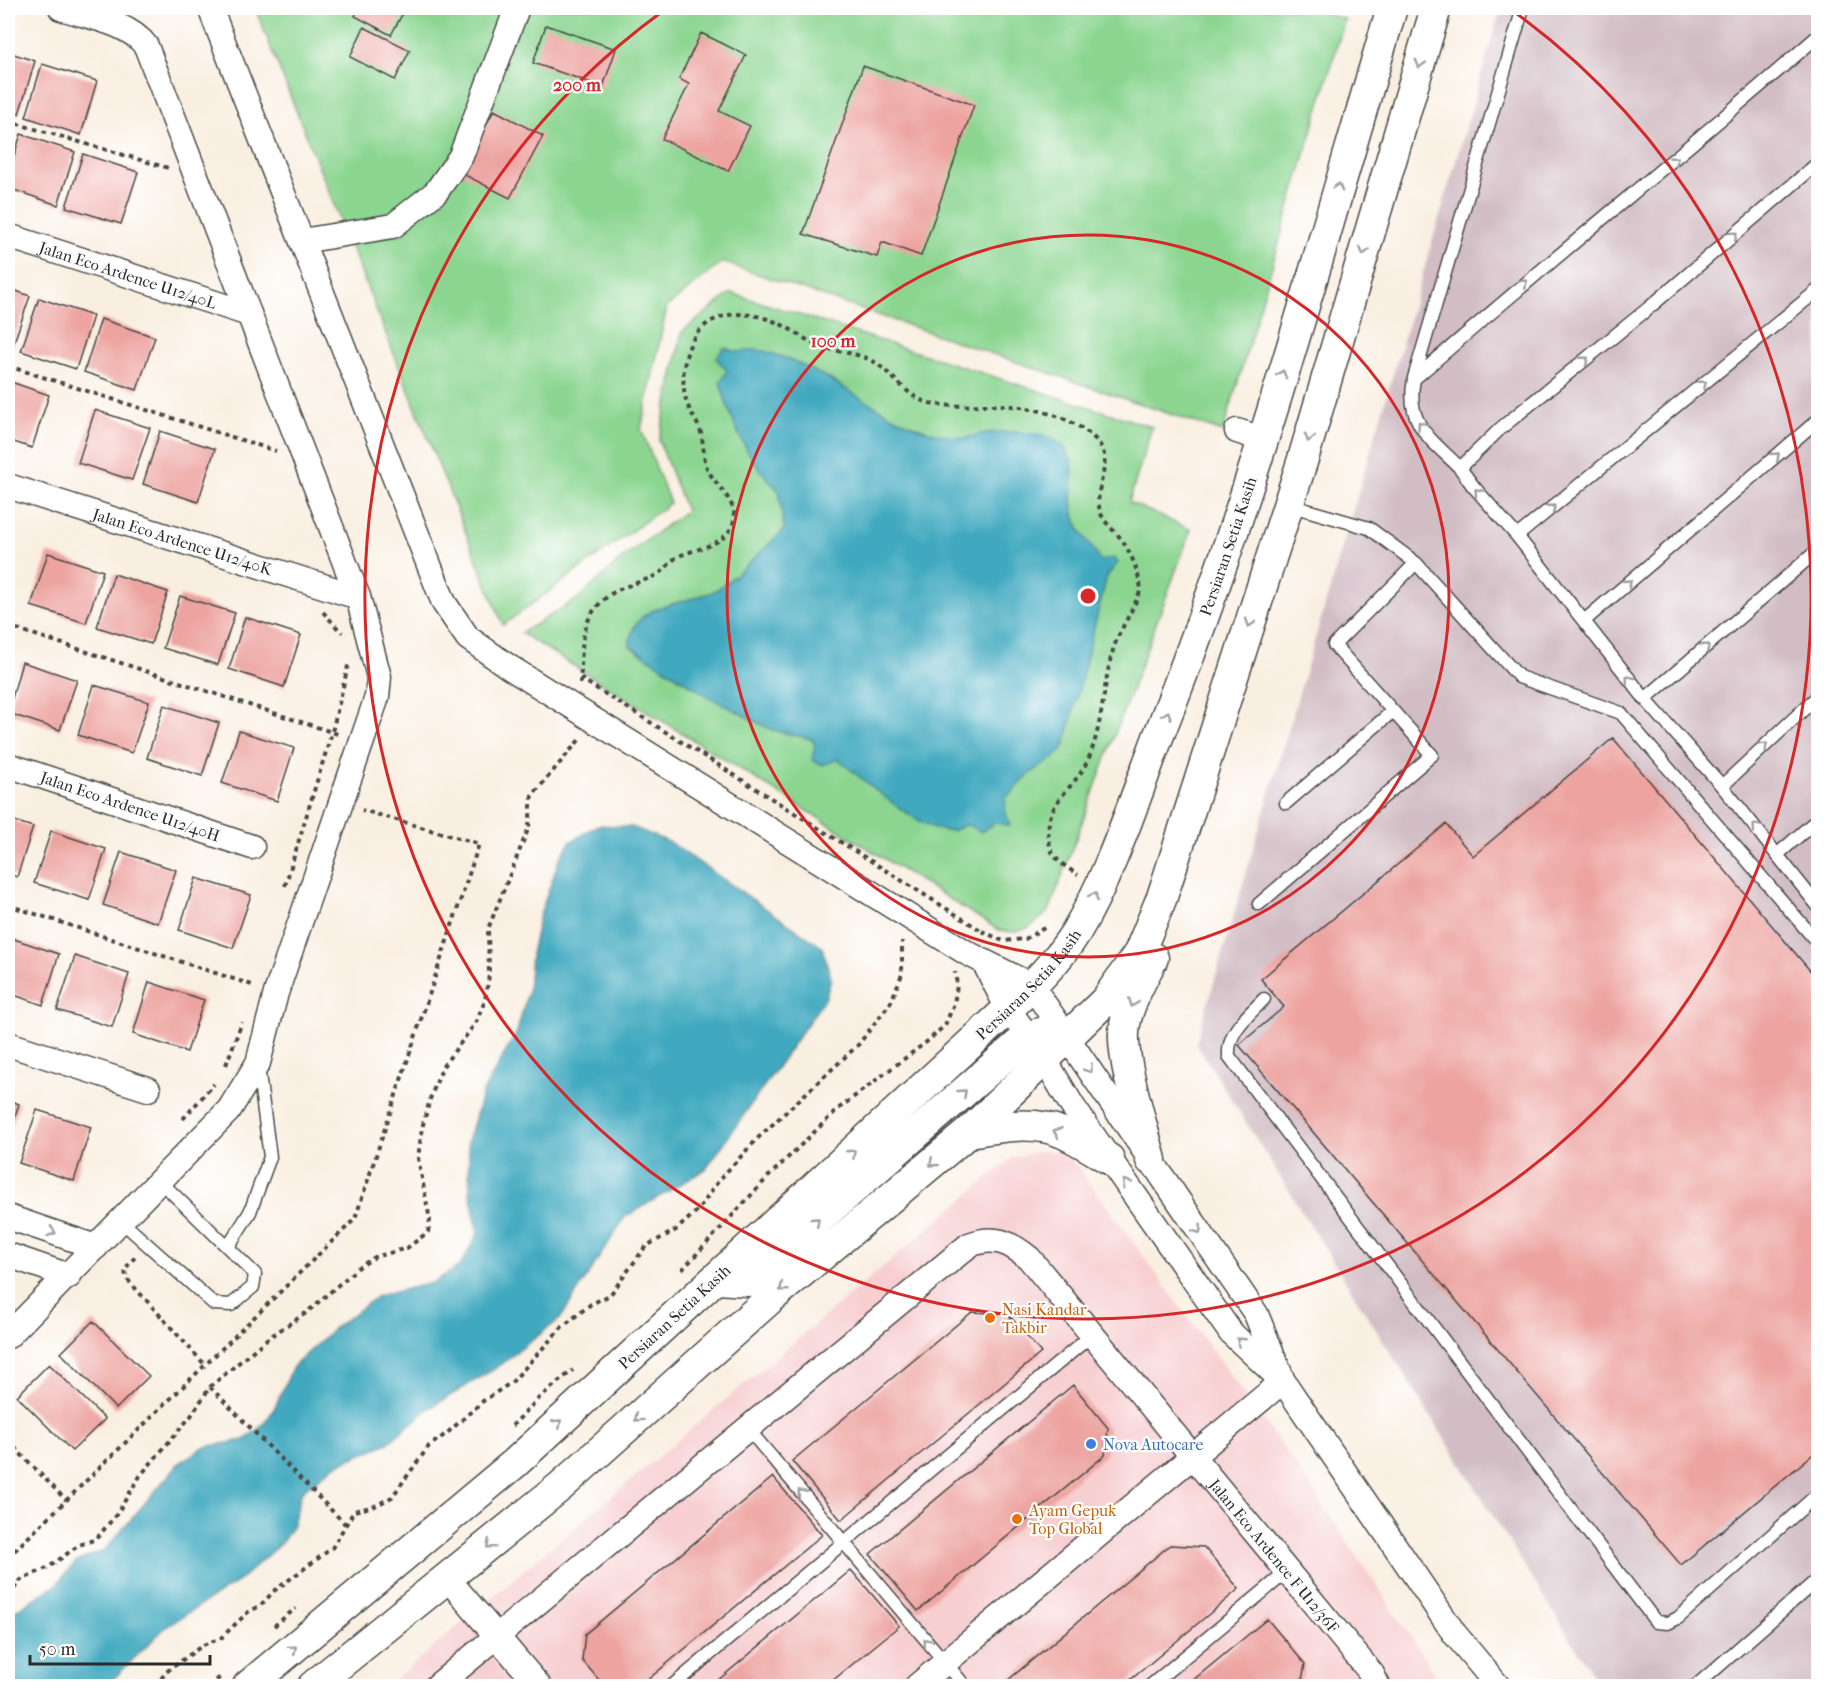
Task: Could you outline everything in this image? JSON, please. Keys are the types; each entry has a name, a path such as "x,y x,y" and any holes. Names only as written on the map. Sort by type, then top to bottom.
{"street":[{"path":"8,1336 229,1110 258,1063 265,990 341,803 377,697 379,677 358,597 146,46 138,36 124,28 62,8"},
{"path":"210,8 444,603 468,638 964,964 1008,1009 1037,1048 1109,1159 1231,1333 1283,1381"},
{"path":"302,241 393,226 436,192 461,156 517,8"},
{"name":"Persiaran Setia Kasih","path":"237,1679 514,1463 1008,1009 1053,964 1076,932 1084,885 1185,669 1240,511 1250,435 1392,8"},
{"path":"1067,1038 1105,1001 1139,953 1151,928 1288,505 1436,8"},
{"name":"Jalan Eco Ardence U12/40L","path":"8,236 249,314"},
{"name":"Jalan Eco Ardence U12/40K","path":"8,486 358,597"},
{"name":"Jalan Eco Ardence U12/40H","path":"8,765 252,847"},
{"path":"1150,1160 1126,1055 1124,1032 1130,1010 1154,955 1151,928"},
{"path":"964,964 1032,986 1256,1314 1283,1381 1454,1633 1498,1686"},
{"path":"313,1686 561,1486 771,1298 969,1132 1037,1048 1041,1033 1067,1038"},
{"path":"8,1044 148,1089"},
{"path":"717,1278 748,1281 1037,1048"},
{"path":"969,1132 1001,1127 1042,1127 1062,1132 1109,1159"},
{"path":"8,1217 96,1247"},
{"name":"Jalan Eco Ardence F U12/36F","path":"748,1429 969,1245 979,1241 1000,1240 1011,1244 1029,1258 1289,1570 1372,1674 1378,1686"},
{"path":"8,1255 69,1276"},
{"path":"917,1686 1283,1381"},
{"path":"436,1686 498,1638 748,1429"},
{"path":"448,1579 539,1686"}],"lane":[{"path":"1523,8 1414,379 1410,396 1412,412 1429,436 1460,468 1517,536 1645,699 1722,786 1818,906"},
{"path":"1414,379 1528,279 1686,151 1818,36"},
{"path":"1460,468 1501,428 1650,307 1818,163"},
{"path":"1517,536 1818,290"},
{"path":"1584,621 1818,420"},
{"path":"1288,505 1368,528 1416,563 1520,677 1621,713 1818,943"},
{"path":"1645,699 1818,550"},
{"path":"1259,904 1432,755 1334,645 1416,563"},
{"path":"1722,786 1818,696"},
{"path":"1286,803 1393,711"},
{"path":"1778,854 1818,819"},
{"path":"1264,999 1236,1029 1228,1045 1229,1056 1656,1622 1668,1623 1678,1618 1818,1494"},
{"path":"228,1247 250,1212 270,1157 258,1063"},
{"path":"121,1221 214,1304 231,1305 253,1287 255,1274 160,1181"},
{"path":"672,1686 1092,1335"},
{"path":"748,1429 965,1686"},
{"path":"1150,1686 1289,1570"},
{"path":"1696,1686 1818,1579"}],"path":[{"path":"8,121 196,176"},
{"path":"8,1596 21,1580 49,1568 79,1545 96,1539 116,1515 140,1476 191,1416 210,1387 268,1338 306,1313 359,1267 375,1257 407,1248 428,1232 430,1220 418,1158 422,1128 443,1066 475,1024 485,1001 489,975 488,929 529,827 532,796 579,739 577,710 582,636 601,602 612,593 662,572 677,556 711,545 726,535 734,523 734,510 728,496 707,469 704,443 699,426 686,401 684,381 690,345 699,331 720,316 735,313 754,315 786,327 826,348 860,355 891,374 923,401 946,406 1016,406 1060,419 1091,435 1102,446 1106,460 1098,497 1100,513 1132,556 1141,589 1115,644 1104,688 1102,712 1086,763 1053,808 1050,847 1060,863 1074,872 1084,885"},
{"path":"8,366 305,460"},
{"path":"327,588 323,611 346,638"},
{"path":"8,626 361,741"},
{"path":"281,898 332,732 351,657"},
{"path":"580,678 982,931 1003,941 1025,939 1050,925"},
{"path":"579,739 589,745"},
{"path":"8,1557 355,1219 478,844 341,803"},
{"path":"1074,872 1084,885"},
{"path":"8,905 265,990"},
{"path":"675,1276 768,1176 838,1109 929,1040 945,1025 954,1004 957,984 964,964 982,931"},
{"path":"156,1686 166,1672 203,1645 221,1638 248,1612 260,1606 274,1591 332,1548 354,1511 375,1506 392,1497 429,1446 483,1401 512,1382 562,1327 591,1304 610,1295 646,1246 683,1224 759,1137 858,1046 891,1002 902,974 902,937 910,942"},
{"path":"258,975 265,990"},
{"path":"250,997 265,990"},
{"path":"223,1074 243,1019"},
{"path":"180,1122 217,1082"},
{"path":"147,1244 125,1269 126,1278 206,1366"},
{"path":"509,1430 540,1397 575,1368"},
{"path":"210,1387 345,1524"},
{"path":"8,1441 66,1500"},
{"path":"272,1628 298,1606"},
{"path":"209,1686 237,1679"}],"shaded area":[{"path":"1501,8 1818,8 1818,1686 1600,1686 1196,1043"},
{"path":"1044,1150 1059,1152 1078,1167 1299,1469 1436,1675 1437,1686 387,1686 1013,1157"}],"green space":[{"path":"255,8 1305,8 1345,19 1223,432 722,262 667,307 641,429 670,503 503,625"},
{"path":"731,293 1152,427 1129,502 1191,530 1049,911 1021,931 999,930 521,633 576,600 624,557 686,511 659,441 682,332"}],"water":[{"path":"724,348 737,352 759,350 786,358 917,427 963,438 994,432 1038,434 1057,441 1069,454 1073,471 1074,514 1079,527 1101,561 1114,558 1118,563 1107,576 1065,745 1056,756 1028,775 1006,797 1005,810 1010,826 995,823 981,832 968,825 951,831 939,830 925,824 892,803 838,759 823,765 812,760 815,744 811,739 772,730 709,697 630,646 632,632 648,613 661,607 702,596 721,587 784,530 779,491 749,454 725,398 720,382 727,371 716,358"},
{"path":"598,825 632,827 669,842 822,947 831,978 826,997 706,1169 625,1217 560,1319 496,1368 428,1409 388,1443 336,1465 302,1491 292,1527 282,1542 240,1580 166,1627 108,1684 103,1686 8,1686 8,1615 56,1585 76,1562 105,1550 178,1464 204,1447 244,1440 263,1425 273,1411 293,1367 334,1328 378,1296 432,1283 460,1266 478,1233 470,1193 468,1141 483,1092 517,1032 528,991 531,954 539,918 559,860 570,842"}],"building":[{"path":"359,8 398,8 404,11 391,35 355,16"},
{"path":"546,25 616,49 603,87 533,63"},
{"path":"364,27 410,50 395,80 350,57"},
{"path":"701,33 746,55 719,111 750,126 728,171 662,139 689,84 679,79"},
{"path":"8,52 35,61 19,114 8,110"},
{"path":"42,64 97,81 81,135 26,117"},
{"path":"863,66 974,105 921,256 882,242 877,257 803,234"},
{"path":"494,110 543,136 510,198 461,173"},
{"path":"21,134 75,152 58,205 8,188 8,175"},
{"path":"83,154 138,172 121,224 66,207"},
{"path":"8,288 30,296 12,348 8,347"},
{"path":"39,298 93,316 76,369 21,351"},
{"path":"101,319 155,337 137,390 84,372"},
{"path":"8,381 49,395 32,448 8,440"},
{"path":"95,410 150,428 132,480 78,463"},
{"path":"160,431 215,449 198,502 143,484"},
{"path":"48,553 103,571 86,623 31,606"},
{"path":"114,574 168,592 151,644 97,627"},
{"path":"180,596 235,613 218,665 163,648"},
{"path":"245,617 301,635 284,687 229,669"},
{"path":"22,662 77,680 60,730 8,713"},
{"path":"94,685 149,702 132,753 78,735"},
{"path":"164,705 219,723 202,776 147,758"},
{"path":"239,731 294,748 277,801 222,783"},
{"path":"1613,738 1818,980 1818,1450 1681,1565 1239,1045 1284,1007 1261,979 1446,824 1473,856"},
{"path":"8,819 33,827 17,877 8,874"},
{"path":"51,831 106,849 89,900 34,883"},
{"path":"121,852 176,870 158,923 103,905"},
{"path":"196,878 251,895 233,948 179,930"},
{"path":"8,937 59,954 43,1005 8,993"},
{"path":"75,956 129,974 112,1027 57,1010"},
{"path":"149,982 204,1000 187,1052 133,1034"},
{"path":"8,1100 19,1104 8,1139"},
{"path":"37,1110 91,1127 74,1181 19,1163"},
{"path":"972,1312 1008,1314 1041,1353 841,1520 792,1461"},
{"path":"93,1321 149,1376 116,1409 61,1353"},
{"path":"49,1364 105,1419 72,1451 17,1396"},
{"path":"1073,1385 1108,1428 1105,1455 918,1611 870,1554"},
{"path":"773,1477 822,1535 640,1686 604,1686 582,1660 585,1634"},
{"path":"1170,1545 1204,1547 1239,1589 1123,1686 1001,1686"},
{"path":"851,1570 899,1626 826,1686 711,1686"},
{"path":"1267,1619 1305,1664 1301,1686 1186,1686"}],"place":[{"name":"Nasi Kandar Takbir","path":"990,1318"},
{"name":"Nova Autocare","path":"1091,1444"},
{"name":"Ayam Gepuk Top Global","path":"1017,1519"}]}
